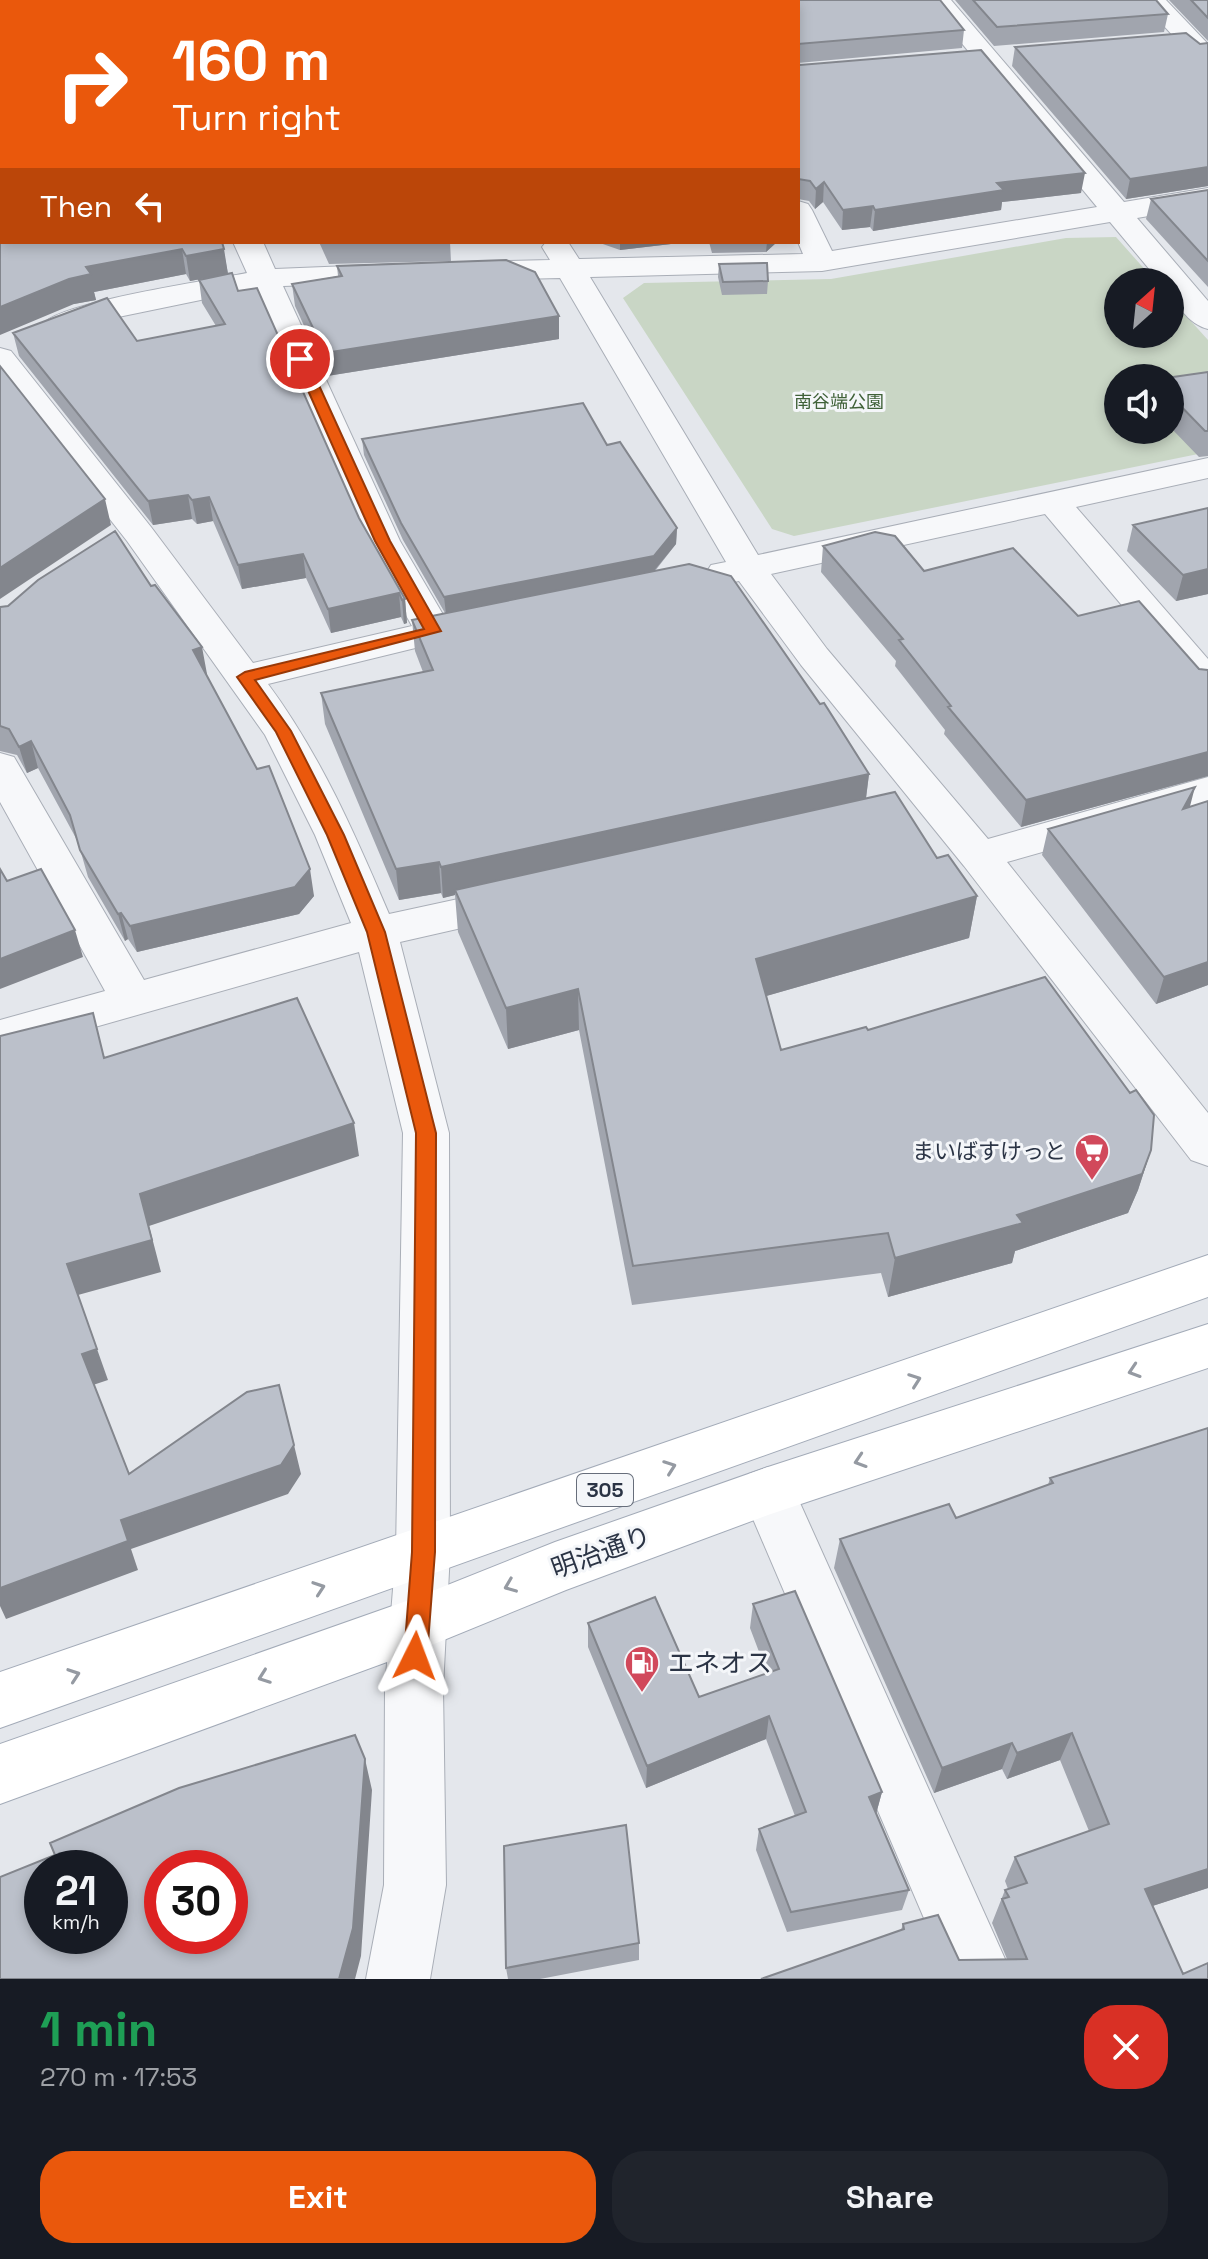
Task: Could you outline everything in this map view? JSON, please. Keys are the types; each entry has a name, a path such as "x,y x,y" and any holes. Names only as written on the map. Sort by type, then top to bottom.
{"main road":[{"name":"305","path":"0,1700 1208,1276"},
{"name":"明治通り","path":"0,1774 417,1624 555,1568 768,1491 1208,1346"}],"street":[{"path":"938,0 973,58 1208,320"},
{"path":"1152,0 1187,41 1208,59"},
{"path":"1156,43 1187,41"},
{"path":"973,58 1018,54"},
{"path":"398,1979 415,1885 417,1624 423,1552 426,1133 376,932 335,835 283,731 245,677 122,537 5,369 86,314 265,278 428,272 562,255 822,262 1208,197"},
{"path":"800,214 822,262"},
{"path":"249,244 382,541 434,631"},
{"path":"562,255 748,568 814,657 979,856 1208,1147"},
{"path":"692,580 1208,468"},
{"path":"1053,502 1208,683"},
{"path":"245,677 434,631 510,616"},
{"path":"0,766 132,999"},
{"path":"979,856 1208,791"},
{"path":"895,816 937,806"},
{"path":"0,1037 376,932 556,892"},
{"path":"768,1491 982,1979"}],"green space":[{"name":"南谷端公園","path":"1116,237 1144,268 1104,268 1104,348 1184,348 1184,313 1208,340 1208,452 794,536 772,529 623,298 644,283 831,279 1066,238"}],"building":[{"path":"800,0 940,0 964,30 800,44"},
{"path":"973,0 1156,0 1168,14 997,27"},
{"path":"1191,0 1208,0 1208,18"},
{"path":"1186,33 1200,44 1208,43 1208,167 1130,179 1015,47"},
{"path":"981,50 1085,173 997,183 1004,190 875,210 873,206 843,210 824,182 816,189 810,181 800,179 800,65"},
{"path":"1208,190 1208,261 1151,199"},
{"path":"0,244 223,244 224,249 186,256 182,249 86,267 91,274 69,279 0,307"},
{"path":"506,260 535,272 559,316 325,353 292,284 342,276 337,266"},
{"path":"767,263 768,281 723,282 719,264"},
{"path":"232,273 238,291 257,288 359,518 405,599 402,600 399,593 328,609 303,554 238,565 209,497 192,500 188,495 148,501 13,333 107,298 137,341 225,324 199,280"},
{"path":"0,366 105,499 0,568"},
{"path":"1208,372 1208,431 1184,409 1184,375"},
{"path":"583,403 607,445 620,442 677,528 654,556 444,597 401,523 362,439"},
{"path":"1208,508 1208,569 1183,575 1133,525"},
{"path":"115,531 151,586 155,585 202,647 193,650 257,769 269,766 310,869 295,887 130,926 121,913 118,914 80,850 70,815 31,741 19,747 9,729 0,726 0,607 8,606 38,580"},
{"path":"875,532 895,536 924,571 1013,548 1078,616 1139,601 1199,669 1208,670 1208,752 1026,800 948,707 951,706 899,640 903,639 823,546"},
{"path":"689,564 731,576 820,704 824,703 869,774 441,867 439,862 396,869 321,693 433,670 412,620"},
{"path":"1195,787 1183,809 1208,801 1208,962 1164,977 1048,829"},
{"path":"895,792 937,858 948,855 977,896 756,959 781,1050 866,1027 868,1030 1045,977 1130,1093 1136,1090 1154,1115 1151,1150 1142,1174 1017,1215 1023,1223 895,1258 888,1233 633,1266 578,989 506,1008 455,890"},
{"path":"0,869 7,881 41,869 75,930 0,959"},
{"path":"297,998 354,1123 140,1194 152,1240 67,1264 97,1349 82,1354 129,1474 247,1392 279,1385 294,1445 281,1465 121,1520 128,1541 0,1588 0,1036 93,1013 104,1058"},
{"path":"1208,1428 1208,1869 1145,1889 1183,1974 1208,1963 1208,1979 761,1979 904,1929 903,1924 938,1915 959,1960 1027,1959 1002,1899 1009,1897 1005,1890 1027,1883 1015,1857 1109,1824 1072,1733 1017,1753 1012,1743 942,1768 840,1539 949,1504 956,1518 1053,1483 1050,1478"},
{"path":"795,1591 882,1792 869,1797 909,1890 791,1912 759,1829 806,1812 769,1716 647,1766 588,1623 655,1597 699,1697 779,1669 753,1604"},
{"path":"355,1735 365,1759 353,1928 339,1979 0,1979 0,1877 24,1867 24,1954 128,1954 128,1850 53,1850 50,1843 179,1788"},
{"path":"626,1825 639,1943 506,1968 504,1846"}],"place":[{"name":"まいばすけっと","path":"1092,1182"},
{"name":"エネオス","path":"642,1694"}],"route":[{"path":"300,359 382,541 434,631 245,677 283,731 335,835 376,932 426,1133 423,1552 415,1656"}]}
